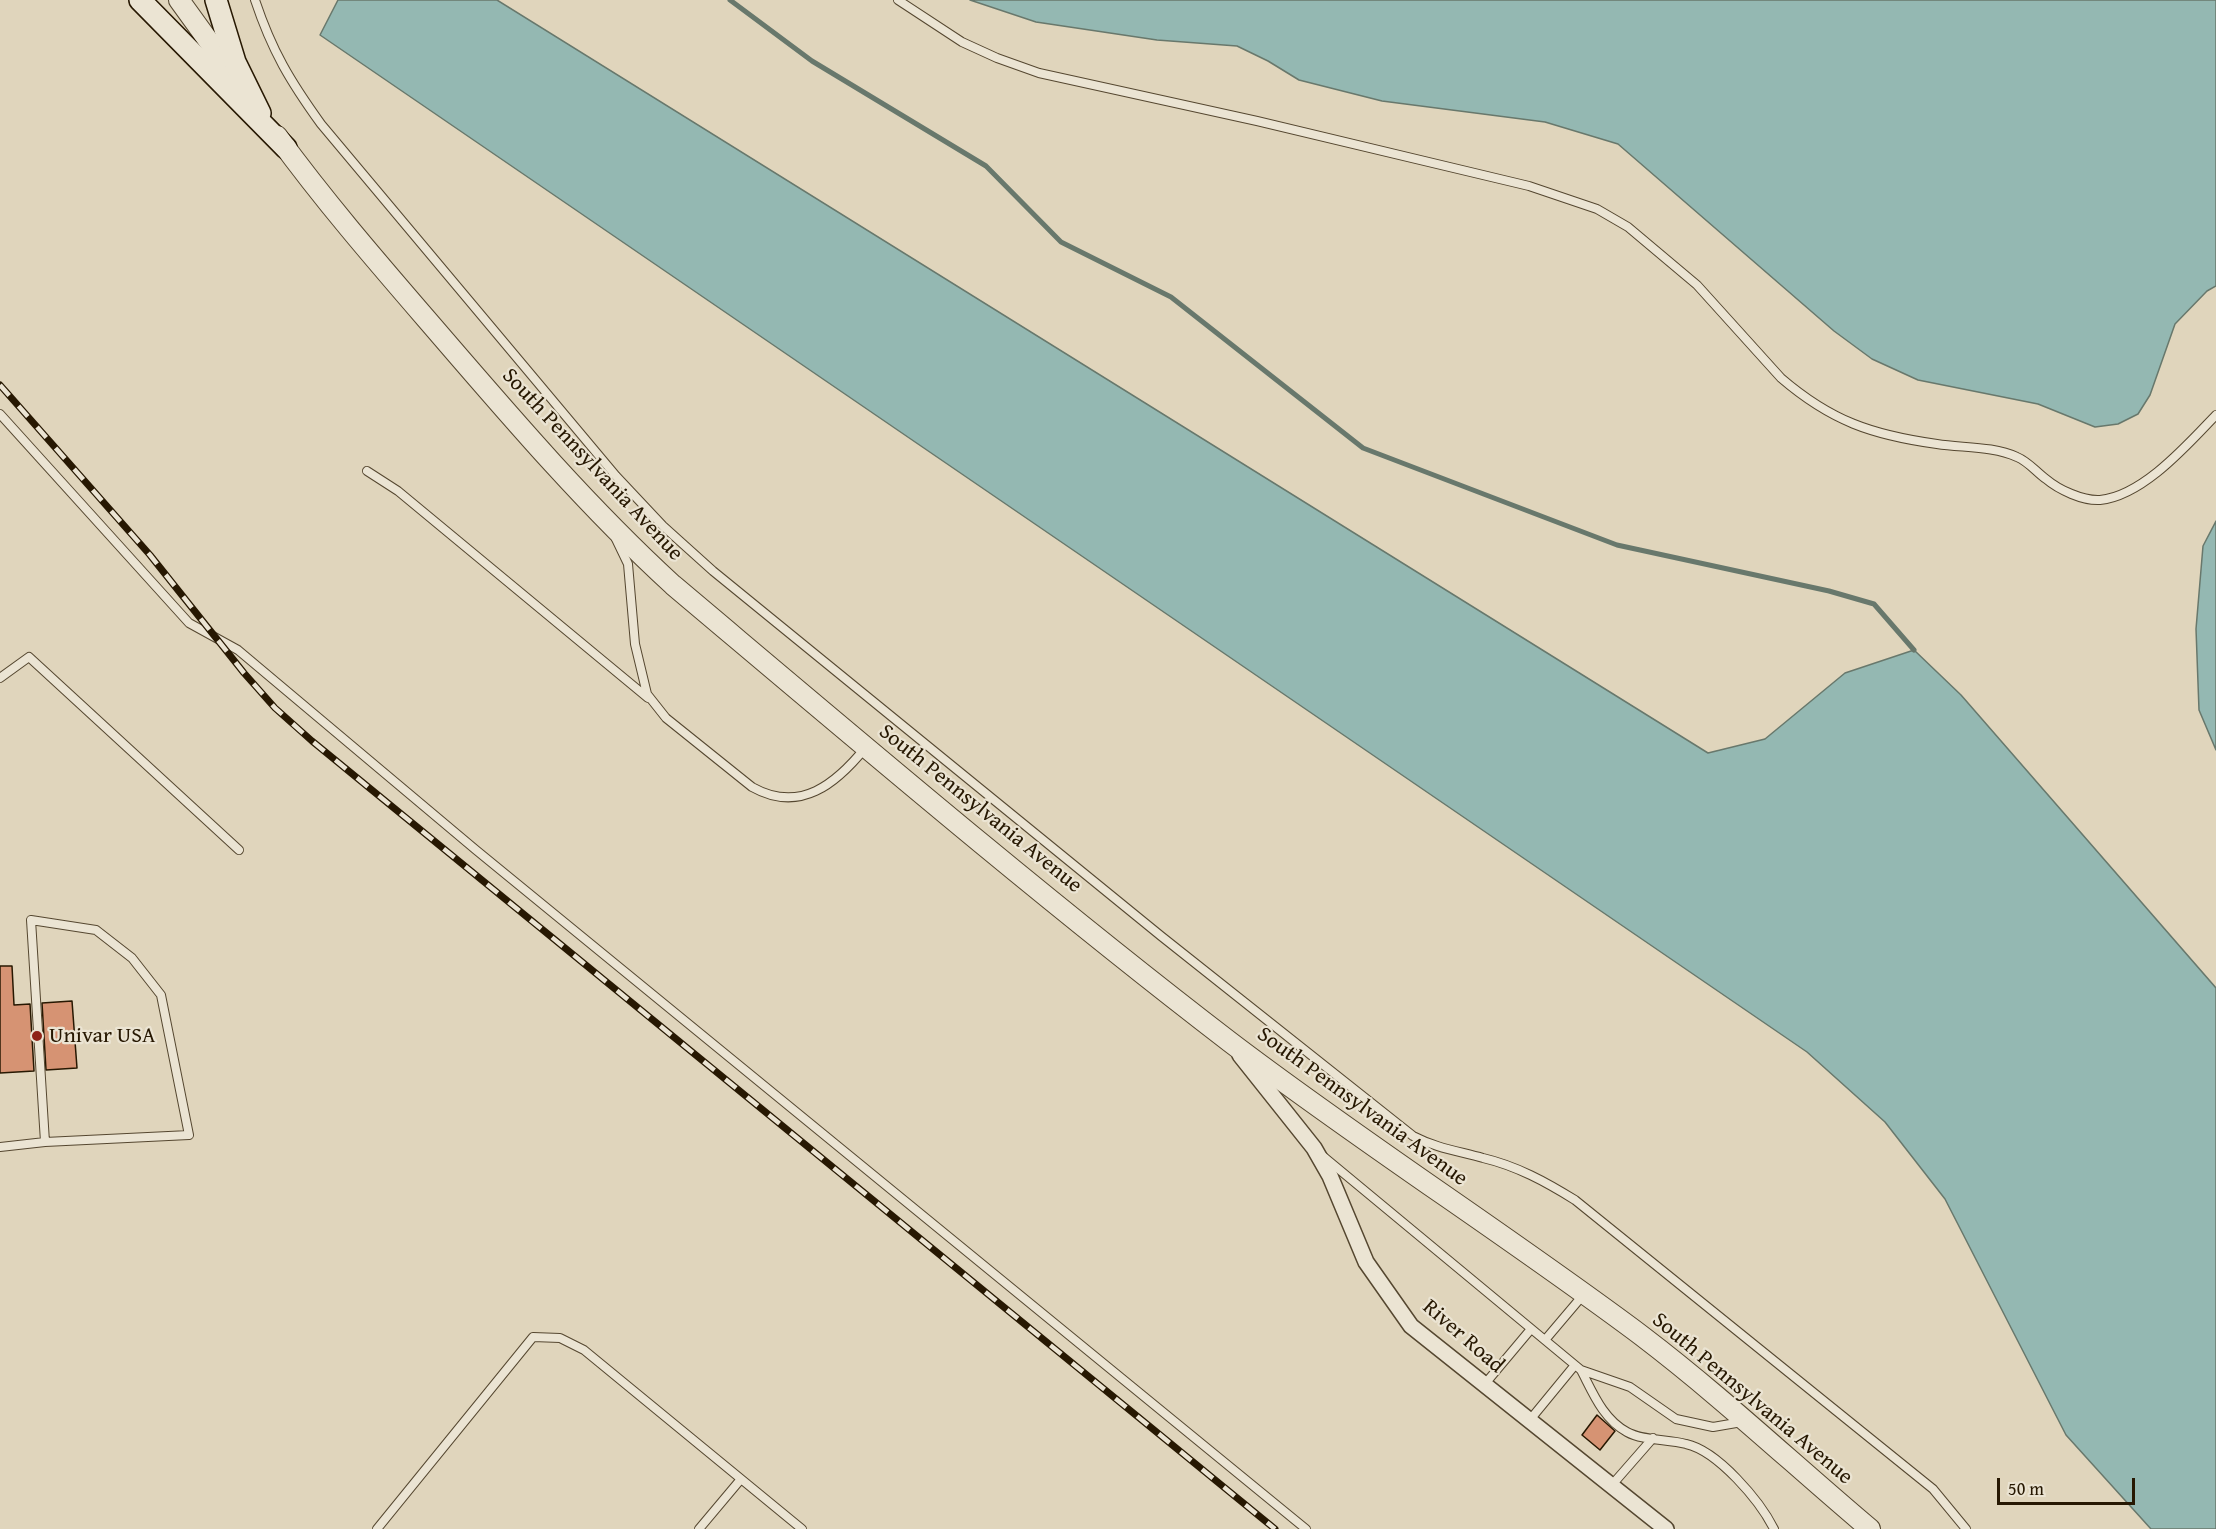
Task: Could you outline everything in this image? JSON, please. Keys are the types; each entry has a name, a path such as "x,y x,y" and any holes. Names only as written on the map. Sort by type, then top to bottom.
{"main road":[{"path":"140,0 286,148"},
{"path":"216,0 235,62 261,114"}],"street":[{"name":"South Pennsylvania Avenue","path":"179,0 286,148 394,281 540,452 596,511 673,585 1229,1041 1329,1116 1584,1294 1658,1349 1870,1529"},
{"name":"River Road","path":"1229,1041 1314,1148 1330,1176 1366,1262 1411,1326 1666,1529"}],"lane":[{"path":"255,0 269,40 287,77 321,124 616,476 663,526 713,571 1161,936 1413,1136 1449,1151 1516,1168 1547,1182 1575,1200 1933,1489 1966,1529"},
{"path":"898,0 962,42 1039,73 1257,121 1529,186 1597,208 1628,227 1697,285 1780,378 1832,416 1861,428 1937,444 2001,451 2019,457 2058,488 2098,500 2140,484 2169,462 2216,416"},
{"path":"0,414 26,440 189,623 238,650 503,872 1306,1529"},
{"path":"367,471 398,491 654,703 675,724 765,795 792,798 824,788 846,771 867,746"},
{"path":"596,511 615,538 628,564 640,673 647,694 654,703"},
{"path":"0,678 29,657 239,849"},
{"path":"0,1147 45,1142 189,1135 161,995 132,958 96,930 31,920 45,1142"},
{"path":"1314,1148 1578,1368 1604,1413 1629,1434 1689,1444 1702,1451 1734,1476 1757,1500 1774,1529"},
{"path":"1545,1340 1584,1294"},
{"path":"1484,1385 1531,1329"},
{"path":"377,1529 533,1337 560,1338 584,1350 802,1529"},
{"path":"1578,1368 1630,1387 1676,1419 1713,1427 1745,1422"},
{"path":"1529,1421 1578,1368"},
{"path":"1611,1486 1653,1438"},
{"path":"699,1529 741,1479"}],"water":[{"path":"338,0 497,0 1708,753 1765,739 1845,673 1914,650 1961,695 2216,988 2216,1529 2151,1529 2066,1435 1945,1199 1885,1122 1807,1052 320,35"},
{"path":"970,0 2216,0 2216,286 2207,291 2175,324 2150,395 2138,414 2118,424 2095,427 2038,404 1918,380 1872,359 1834,331 1618,144 1545,122 1382,101 1299,80 1237,46 1157,40 1036,22"},
{"path":"2216,521 2216,750 2199,710 2196,629 2203,546"}],"building":[{"path":"0,966 12,966 14,1005 30,1004 34,1071 0,1073"},
{"path":"72,1001 77,1068 46,1070 42,1003"},
{"path":"1597,1415 1615,1431 1600,1450 1582,1435"}],"waterway":[{"path":"730,0 812,61 986,166 1061,242 1171,297 1363,448 1617,545 1829,591 1874,604 1914,650"}],"railway":[{"path":"0,385 150,555 244,673 275,708 312,741 1275,1529"}],"place":[{"name":"Univar USA","path":"37,1036"}]}
